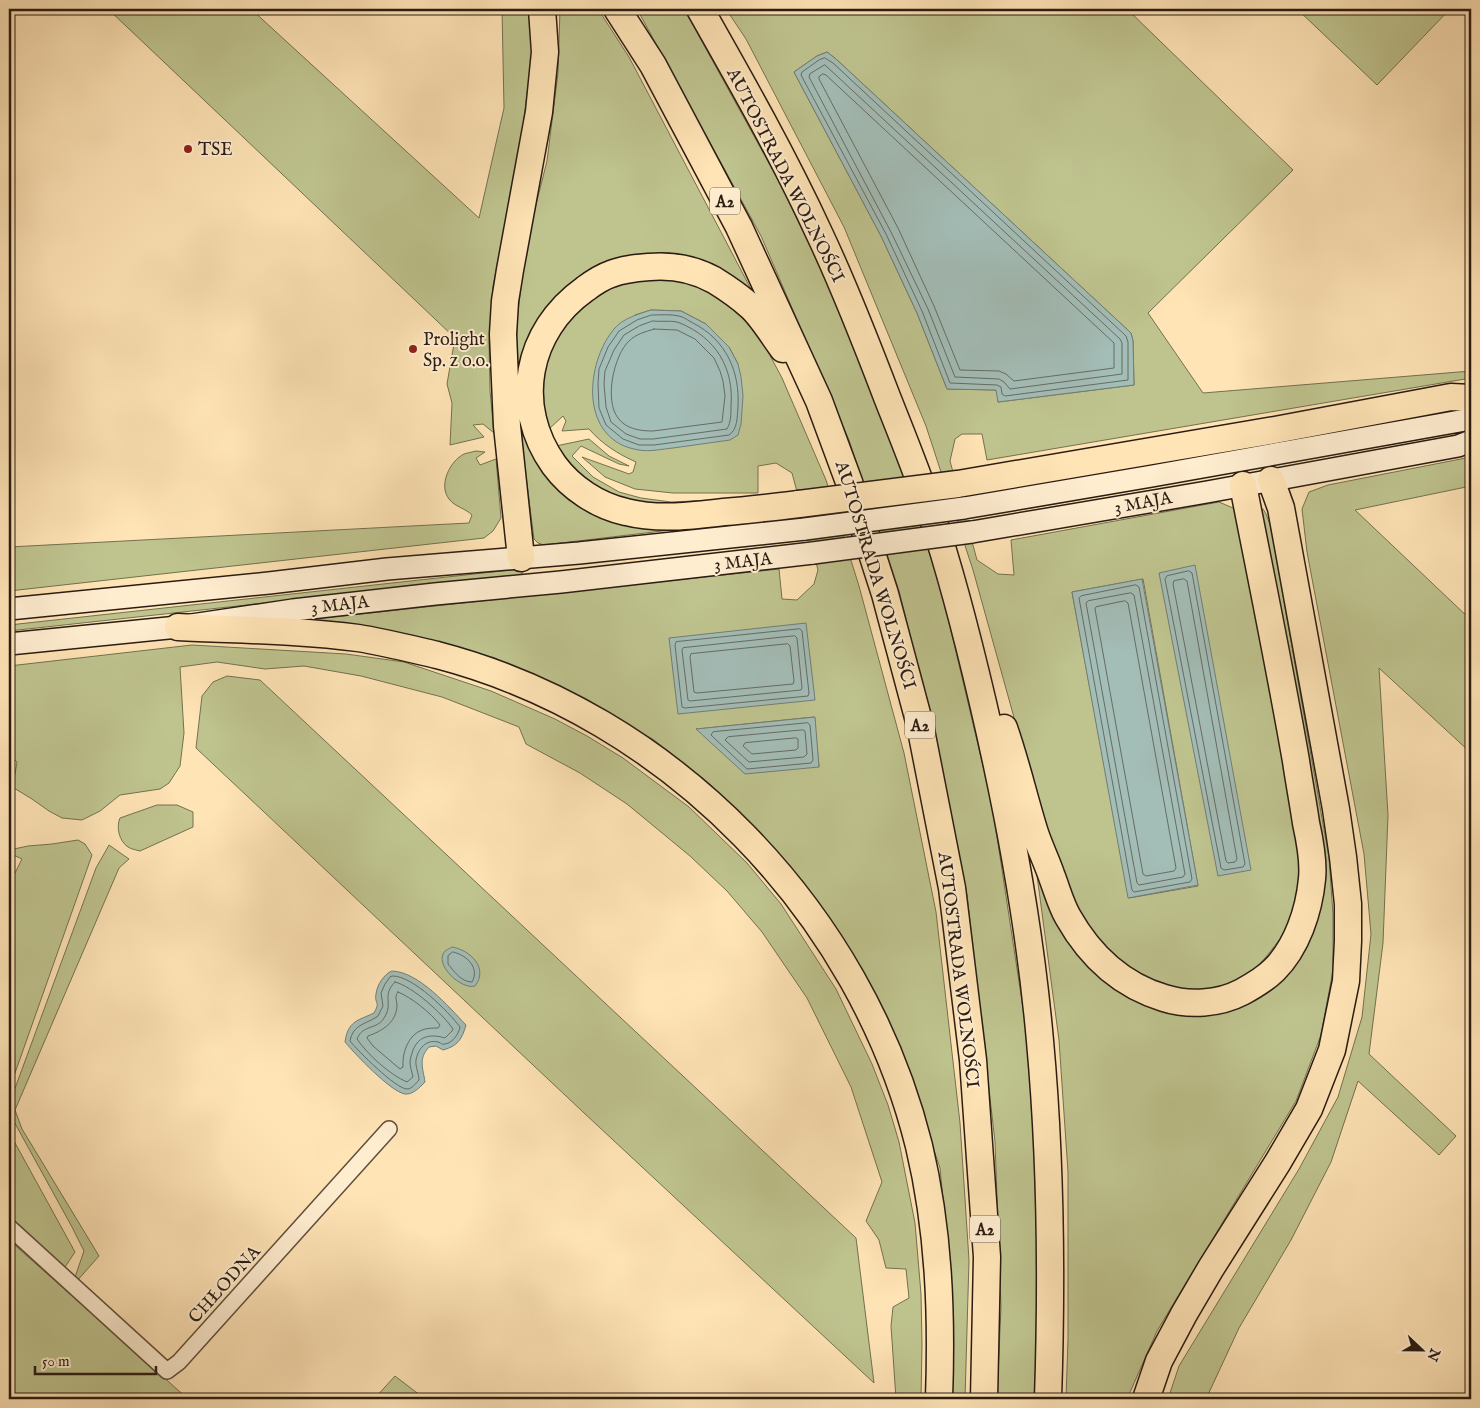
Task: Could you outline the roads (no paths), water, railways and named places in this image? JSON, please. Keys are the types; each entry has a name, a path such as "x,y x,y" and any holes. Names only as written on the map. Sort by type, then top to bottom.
{"highway":[{"path":"521,558 507,426 503,334 510,270 539,112 545,52 542,9"},
{"name":"AUTOSTRADA WOLNOŚCI","path":"617,9 653,65 739,227 819,401 849,482 885,594 920,725 952,888 973,1060 986,1247 984,1399"},
{"name":"AUTOSTRADA WOLNOŚCI","path":"700,9 752,102 820,234 858,322 931,512 964,620 997,763 1018,872 1029,942 1040,1039 1047,1127 1050,1220 1051,1319 1048,1399"},
{"path":"819,401 752,308 728,288 713,279 684,268 670,266 634,268 611,274 592,284 573,298 561,309 539,343 531,372 529,392 531,415 541,444 558,470 578,490 601,503 623,512 656,517 704,514 802,516 961,496 1275,430 1451,398 1471,398"},
{"path":"1146,1399 1159,1361 1184,1314 1309,1109 1332,1050 1346,981 1348,904 1340,837 1281,508 1270,480"},
{"path":"964,620 1013,754 1036,833 1067,916 1081,937 1103,964 1129,984 1150,994 1174,1001 1193,1003 1232,997 1252,987 1274,970 1290,950 1301,927 1312,878 1311,847 1286,702 1243,485"},
{"path":"178,627 359,638 439,656 503,677 557,701 623,737 677,775 746,837 773,866 811,914 842,961 869,1012 893,1065 909,1113 926,1179 936,1250 940,1314 939,1399"}],"main road":[{"name":"3 MAJA","path":"961,496 1250,458 1471,419"},
{"name":"3 MAJA","path":"9,644 178,627 303,609 561,582 812,553 972,532 1458,446 1471,441"},
{"path":"1250,458 1270,480"},
{"path":"1243,485 1250,458"},
{"name":"3 MAJA","path":"9,609 387,569 579,553 802,516"},
{"path":"521,558 540,567 561,582"}],"street":[{"name":"CHŁODNA","path":"9,1228 167,1371 179,1362 389,1129"}],"water":[{"path":"827,52 1131,333 1133,341 1134,385 998,402 996,390 947,389 917,313 881,236 794,72 817,56"},
{"path":"651,310 681,311 706,324 729,347 738,364 743,396 741,424 738,435 730,440 647,451 624,446 607,434 599,421 594,406 594,373 599,357 605,342 618,325 631,317"},
{"path":"1195,565 1251,870 1218,876 1159,573"},
{"path":"1142,579 1198,885 1128,898 1072,592"},
{"path":"806,623 815,700 678,714 669,638"},
{"path":"815,717 819,767 745,774 696,729"},
{"path":"452,947 465,952 476,961 480,973 475,986 469,986 456,980 446,969 442,956 445,951"},
{"path":"392,971 413,977 423,984 442,1000 466,1025 461,1038 456,1044 443,1050 436,1046 429,1047 422,1060 425,1082 408,1094 399,1092 382,1080 345,1042 348,1030 354,1023 374,1013 377,1006 377,991 381,980"}],"place":[{"name":"TSE","path":"188,149"},
{"name":"Prolight Sp. z o.o.","path":"413,349"}]}
